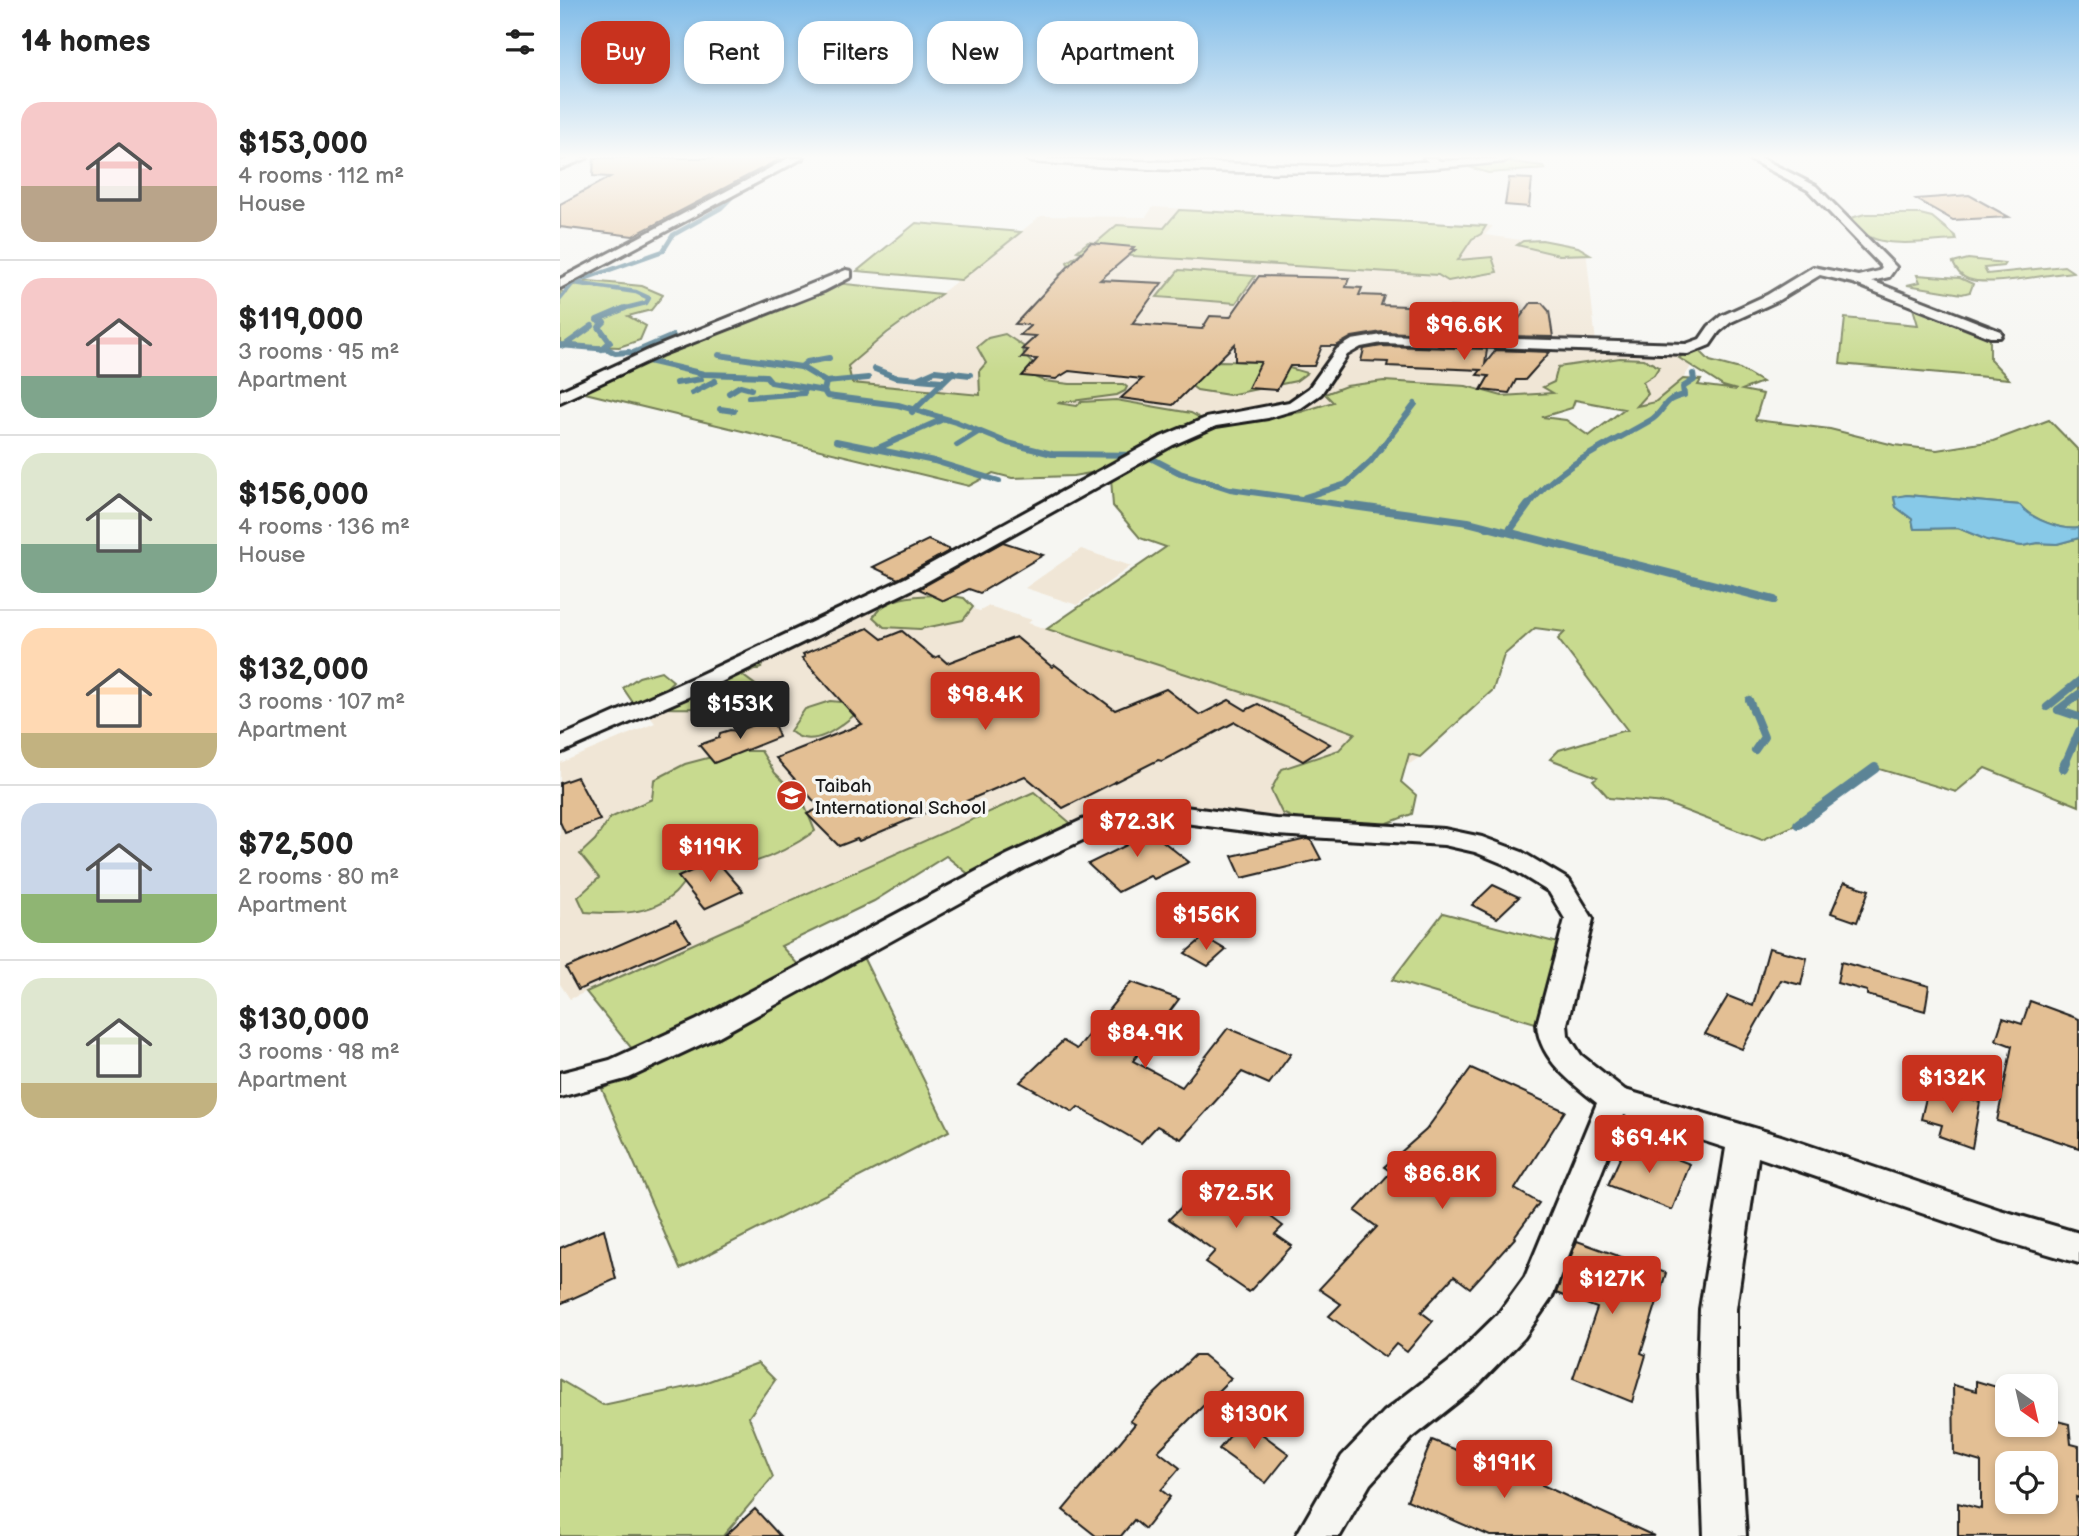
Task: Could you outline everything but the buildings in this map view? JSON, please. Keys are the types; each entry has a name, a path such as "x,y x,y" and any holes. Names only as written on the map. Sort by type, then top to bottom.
{"street":[{"path":"560,284 663,230"},
{"path":"1853,230 1889,267 1884,274 1858,280"},
{"path":"560,746 705,681 912,582 1140,456 1212,422 1268,413 1295,405 1315,391 1342,352 1357,343 1382,339 1688,349 1699,347 1727,319 1772,298 1818,270 1858,280 1995,334"},
{"path":"560,397 638,359 812,291 846,274"},
{"path":"560,1085 618,1070 708,1028 1016,861 1122,815 1149,812 1276,827 1444,837 1482,845 1513,858 1559,886 1572,903 1579,919 1552,1024 1553,1037 1570,1063 1615,1099 1781,1149 2000,1225 2079,1248"},
{"path":"1317,1536 1356,1470 1398,1425 1462,1375 1511,1326 1539,1286 1615,1099"},
{"path":"1725,1536 1717,1373 1718,1309 1744,1140"}],"shaded area":[{"path":"1023,230 1490,230 1485,235 1586,249 1596,343 1690,353 1690,368 1683,379 1655,402 1636,406 1593,404 1574,400 1310,429 851,383 847,366"},
{"path":"1081,549 1131,566 1077,605 1025,588"},
{"name":"Taibah International School","path":"912,587 944,601 980,611 989,606 1032,620 1028,623 1260,698 1420,757 1320,823 1249,817 1145,800 1109,809 1074,826 1034,792 570,999 560,984 560,763 655,723 647,713"}],"green space":[{"path":"908,230 1021,232 961,280 857,271"},
{"path":"1112,230 1484,230 1472,239 1458,260 1492,257 1497,272 1448,281 1438,275 1117,255 1066,276 1060,274 1070,268 1067,262 1082,252 1077,251 1088,242 1096,243"},
{"path":"1860,230 1947,230 1956,240 1897,243 1869,237"},
{"path":"1542,240 1578,247 1590,254 1559,255 1517,245 1523,241"},
{"path":"1968,259 2005,263 2003,266 1984,268 1987,274 2064,266 2073,272 2004,281 1978,281 1963,276 1953,263"},
{"path":"1179,270 1255,276 1236,303 1157,297"},
{"path":"1917,275 1960,278 1973,284 1970,292 1962,294 1907,285 1920,282"},
{"path":"589,281 642,286 663,295 651,310 628,316 646,326 640,340 619,347 560,345 560,291 567,293 570,286"},
{"path":"836,283 941,294 887,333 848,366 852,383 980,395 979,371 986,363 977,347 988,338 1005,334 1023,346 1024,355 1032,363 1029,375 1044,381 1123,384 1127,387 1117,395 1057,403 1077,406 1081,402 1116,400 1191,413 1200,418 1102,471 1073,476 1012,478 993,473 969,486 581,392 605,377"},
{"path":"1912,305 1990,334 1990,359 2009,379 1840,364 1845,318 1918,325"},
{"path":"1688,351 1701,352 1710,361 1740,369 1762,382 1742,390 1763,394 1755,420 1830,429 1894,445 1937,450 1993,441 2049,420 2079,451 2079,528 2064,528 2047,523 2031,515 2020,505 1907,495 1894,498 1896,507 1912,519 1914,529 1958,528 1987,540 2022,546 2057,544 2079,538 2079,806 1985,768 1956,792 1876,768 1798,824 1762,840 1665,803 1609,798 1593,780 1597,777 1550,759 1559,750 1628,731 1558,639 1565,632 1535,628 1504,655 1493,690 1420,757 1409,754 1401,782 1416,795 1412,814 1377,827 1313,826 1282,813 1271,790 1282,769 1339,750 1355,733 1260,698 1047,629 1166,547 1140,538 1113,506 1111,478 1201,430 1301,412 1333,402 1325,394 1346,386 1384,381 1466,386 1502,396 1553,393 1543,387 1554,382 1558,367 1620,358 1644,359 1659,367 1654,375 1643,382 1648,394 1637,406 1655,402 1683,379 1701,380 1698,385 1737,390 1723,386 1679,358","holes":["1575,400 1624,409 1589,436 1566,420 1542,417 1572,408"]},
{"path":"1219,361 1268,362 1307,373 1296,381 1229,395 1197,390 1189,384 1203,364"},
{"path":"947,595 964,598 973,607 963,620 920,629 884,627 873,617 887,604 906,597"},
{"path":"763,661 761,668 742,675 758,687 747,696 717,706 636,707 623,688 639,677 661,671 673,681 657,697"},
{"path":"830,701 851,703 858,712 834,730 816,738 798,737 790,731 805,709"},
{"path":"734,751 761,751 775,773 802,799 815,831 788,848 743,865 712,868 696,866 675,893 665,901 644,910 621,913 585,912 578,897 599,878 580,854 595,840 610,818 652,799 654,780 685,764"},
{"path":"1034,792 1074,826 971,876 946,856 874,901 781,946 802,969 637,1055 586,992"},
{"path":"1443,913 1562,944 1542,1025 1392,980"},
{"path":"863,957 949,1131 680,1269 602,1089"},
{"path":"758,1363 775,1380 749,1417 773,1477 723,1536 560,1536 560,1380 603,1405 701,1384"}],"water":[{"path":"1907,495 2020,505 2031,515 2047,523 2064,528 2079,528 2079,538 2057,544 2022,546 1987,540 1958,528 1914,529 1912,519 1896,507 1894,497"}],"waterway":[{"path":"560,299 573,283 663,251 673,235 682,230"},
{"path":"574,283 636,292 649,298 646,303 624,309"},
{"path":"603,349 610,342 599,327 604,322 597,320 624,309"},
{"path":"618,310 624,309"},
{"path":"565,345 592,326"},
{"path":"633,353 673,336"},
{"path":"560,345 565,345"},
{"path":"565,345 603,349"},
{"path":"603,349 615,353 629,352 648,361 704,374 766,376 771,382 824,391"},
{"path":"719,355 801,367"},
{"path":"801,367 807,362 829,358"},
{"path":"801,367 826,382"},
{"path":"875,369 895,377 917,379"},
{"path":"917,379 935,371 952,373"},
{"path":"914,410 952,373"},
{"path":"952,373 970,375"},
{"path":"1527,507 1539,492 1568,468 1651,420 1670,400 1684,395 1683,387 1694,380 1693,374"},
{"path":"826,382 868,378"},
{"path":"676,383 701,379"},
{"path":"917,379 942,381"},
{"path":"692,393 715,381"},
{"path":"824,391 826,382"},
{"path":"729,393 740,386 751,389"},
{"path":"824,391 827,396 898,405 914,410"},
{"path":"749,397 804,393"},
{"path":"1305,497 1346,484 1371,461 1415,404"},
{"path":"720,409 734,411"},
{"path":"914,410 956,422 1008,443 1052,454 1145,455 1180,473 1230,489 1359,507"},
{"path":"876,449 941,420"},
{"path":"957,445 978,432"},
{"path":"836,441 934,461 999,481"},
{"path":"1346,505 1468,522 1774,600"},
{"path":"1509,531 1528,505"},
{"path":"2047,707 2079,681"},
{"path":"2079,694 2058,710 2079,717"},
{"path":"1749,700 1764,737 1755,750"},
{"path":"2065,764 2079,731"},
{"path":"2063,768 2065,764"},
{"path":"1798,824 1875,768"}],"place":[{"name":"Taibah International School","path":"792,796"}]}
